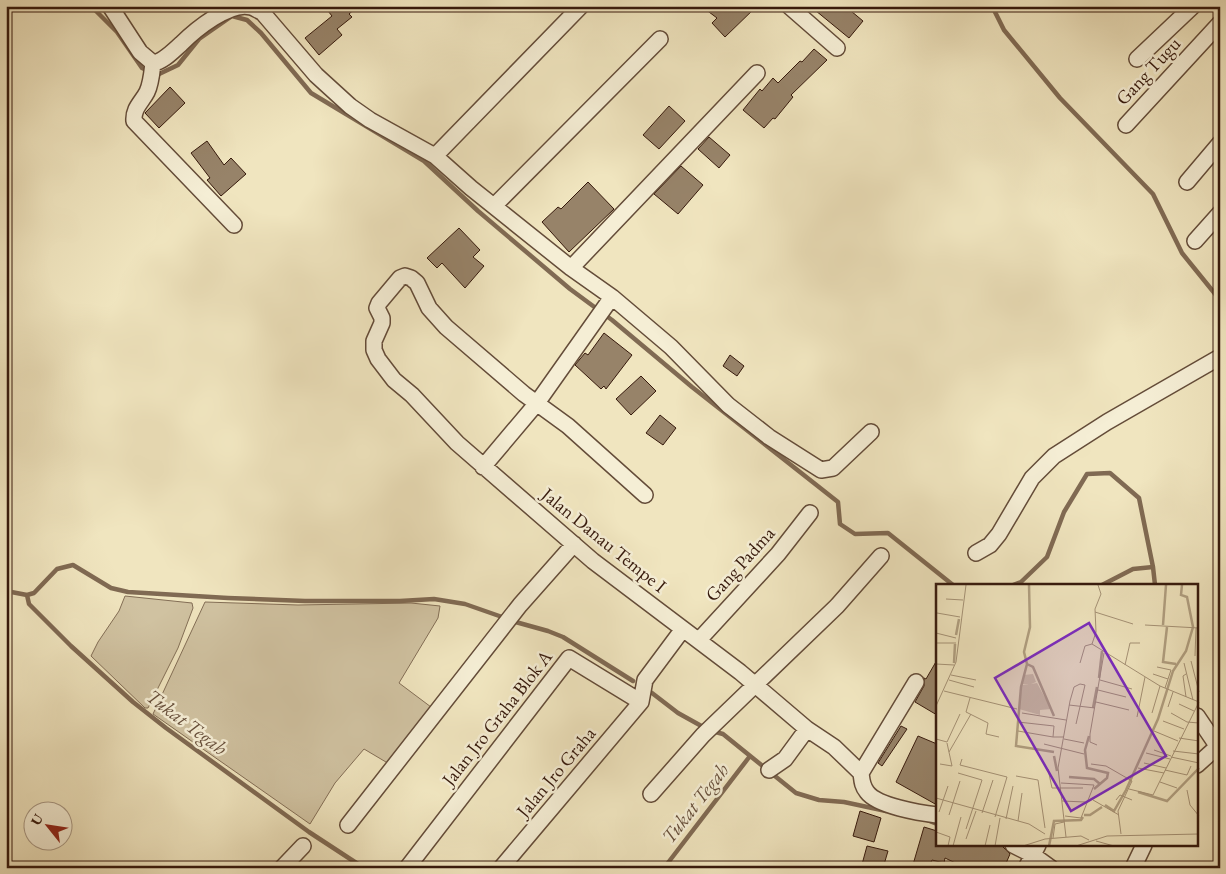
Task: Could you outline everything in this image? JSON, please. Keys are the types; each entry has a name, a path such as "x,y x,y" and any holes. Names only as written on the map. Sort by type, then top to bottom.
{"street":[{"path":"110,6 140,52 152,66"},
{"path":"234,225 134,121 135,109 148,88 152,66 211,20 235,8 250,6 267,9 316,75 350,106 370,120 435,156 609,301 671,347 728,405 769,437 821,470 833,468 871,432"},
{"path":"435,156 580,6"},
{"path":"789,6 837,48"},
{"path":"1137,59 1193,6"},
{"name":"Gang Tugu","path":"1126,125 1220,23"},
{"path":"494,206 660,39"},
{"path":"570,268 756,73"},
{"path":"1187,182 1220,144"},
{"path":"1195,241 1220,213"},
{"name":"Jalan Danau Tempe I","path":"537,403 436,316 424,300 417,283 411,278 405,276 400,278 377,308 382,318 382,323 374,341 374,350 378,359 394,380 412,395 457,443 483,467 616,580 698,640 756,685 807,729 834,747 861,774 862,783 868,793 875,799 936,815"},
{"path":"483,467 537,403 609,301"},
{"path":"976,553 990,545 1000,534 1032,478 1054,456 1106,422 1220,357"},
{"path":"537,403 568,426 645,495"},
{"name":"Gang Padma","path":"698,640 778,554 810,513"},
{"path":"348,825 520,605 574,544"},
{"path":"650,794 719,718 756,685 837,606 881,556"},
{"path":"641,702 644,680 683,629"},
{"name":"Jalan Jro Graha Blok A","path":"407,868 569,658 641,702"},
{"path":"861,774 916,682"},
{"name":"Jalan Jro Graha","path":"501,868 641,702"},
{"path":"1198,718 1218,748 1198,764"},
{"path":"770,770 785,759 807,729"},
{"path":"282,868 303,846"},
{"path":"1015,846 1052,868"},
{"path":"1133,868 1144,846"}],"shaded area":[{"path":"125,596 192,603 193,608 178,648 148,708 145,708 91,656 119,611"},
{"path":"205,602 298,605 411,603 440,606 438,618 399,683 435,710 391,765 364,749 335,783 310,824 153,714"}],"building":[{"path":"324,6 358,6 349,14 352,17 337,29 342,35 319,55 305,38 332,16"},
{"path":"701,6 757,6 725,37 712,23 717,18"},
{"path":"810,6 845,6 863,21 849,38"},
{"path":"814,49 827,60 791,95 793,97 775,119 773,118 764,128 743,110 760,89 762,91 773,78 778,83"},
{"path":"170,87 185,103 159,128 145,113"},
{"path":"669,106 685,121 659,149 643,135"},
{"path":"709,137 730,155 719,168 698,149"},
{"path":"207,141 224,165 231,158 246,174 221,196 207,180 210,178 191,153"},
{"path":"681,166 703,185 678,214 654,194"},
{"path":"588,182 614,209 569,252 542,222 558,207 561,209"},
{"path":"459,228 480,250 473,257 484,266 465,288 442,263 437,268 427,258"},
{"path":"604,333 632,355 606,389 604,386 601,389 575,365 585,353 588,355"},
{"path":"730,355 744,366 737,376 723,366"},
{"path":"641,376 656,391 631,415 616,399"},
{"path":"660,415 676,428 663,445 646,433"},
{"path":"936,662 936,714 915,702 924,686 924,678 926,679"},
{"path":"901,726 907,729 882,766 878,763"},
{"path":"918,736 936,744 936,804 896,782"},
{"path":"860,811 881,818 874,842 853,836"},
{"path":"924,827 936,831 936,846 1002,846 1010,854 1004,868 985,868 977,864 975,868 966,868 945,858 944,863 932,860 928,868 912,868"},
{"path":"867,846 888,851 883,868 861,868"}],"waterway":[{"path":"91,6 117,32 142,68 157,75 178,65 199,39 232,16 247,20 261,33 311,93 424,161 478,211 570,289 612,320 692,387 838,502 840,524 855,534 888,533 952,584"},
{"path":"992,6 1004,30 1060,98 1153,194 1182,253 1220,300"},
{"path":"1016,584 1021,582 1047,557 1064,512 1087,474 1110,473 1139,498 1155,584"},
{"path":"6,591 27,595 34,593 57,569 73,565 111,588 128,592 305,601 434,599 465,604 505,618"},
{"path":"1104,584 1133,569 1153,567"},
{"name":"Tukat Tegah","path":"27,595 29,604 71,646 133,702 309,832 364,868"},
{"path":"512,621 563,637 633,681"},
{"path":"652,693 678,713 705,728"},
{"path":"712,731 723,734 796,793 819,800 844,802 886,811"},
{"name":"Tukat Tegah","path":"664,868 750,756"},
{"path":"927,820 936,824"}]}
